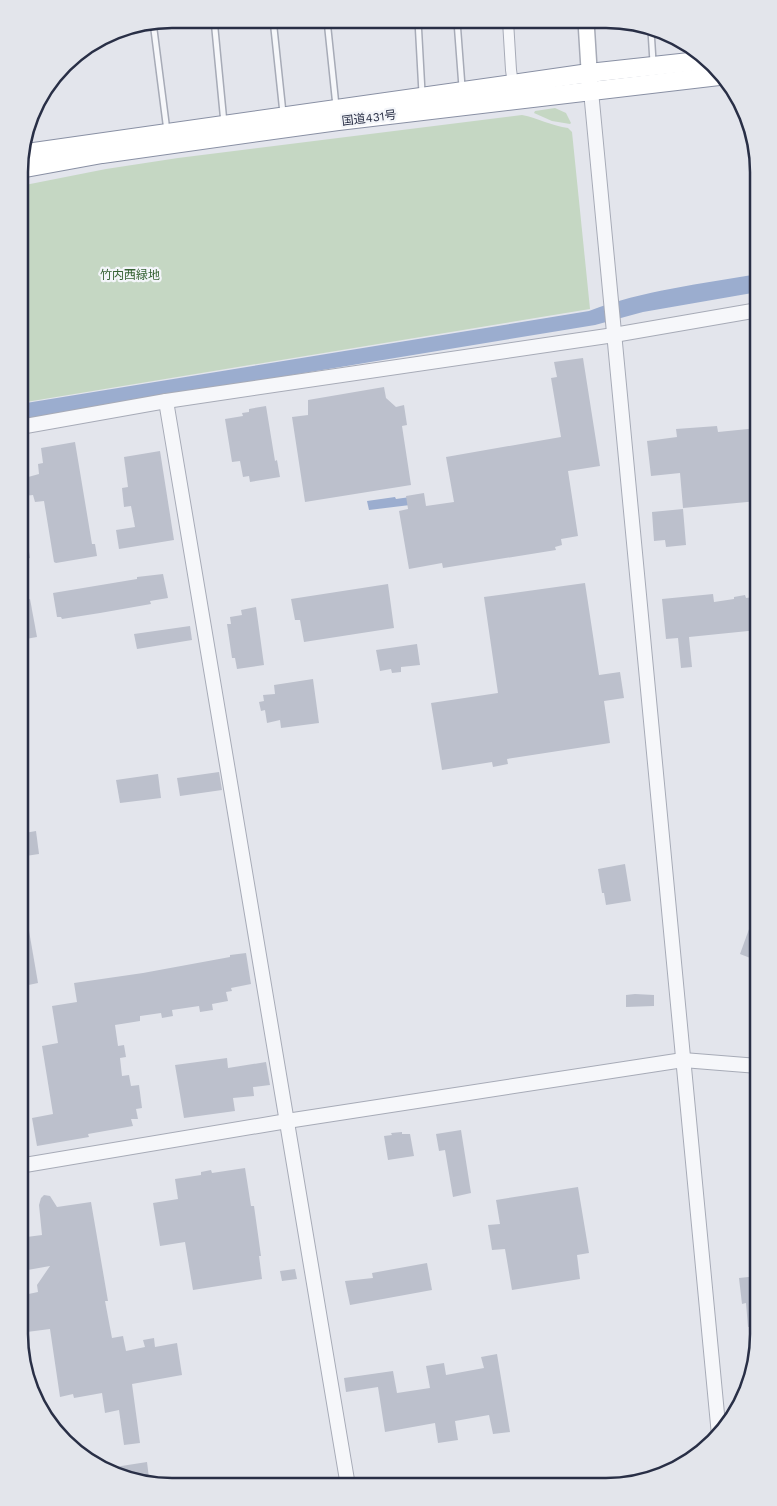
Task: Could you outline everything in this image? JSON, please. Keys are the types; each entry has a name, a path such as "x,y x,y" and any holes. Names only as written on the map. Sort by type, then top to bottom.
{"highway":[{"name":"国道431号","path":"29,153 283,115 695,59"},
{"name":"国道431号","path":"28,167 102,154 319,124 714,77"}],"main road":[{"path":"586,27 591,91"}],"street":[{"path":"508,27 513,84"},
{"path":"591,91 718,1424"},
{"path":"28,426 166,401 614,336 750,311"},
{"path":"166,401 347,1478"},
{"path":"28,1164 287,1121 682,1060 749,1065"}],"lane":[{"path":"215,27 224,124"},
{"path":"274,27 283,115"},
{"path":"328,27 336,108"},
{"path":"418,27 423,96"},
{"path":"457,27 462,91"},
{"path":"154,29 167,132"},
{"path":"651,35 653,66"}],"green space":[{"path":"555,108 566,113 570,124 552,121 534,113 535,111"},
{"name":"竹内西緑地","path":"522,115 568,128 572,132 590,309 28,402 28,184 106,169 178,158"}],"water":[{"path":"750,275 750,293 643,312 595,325 28,419 28,403 589,311 630,298"},
{"path":"395,497 396,499 410,497 410,505 369,510 367,501"}],"building":[{"path":"583,358 600,466 568,471 578,536 561,539 562,545 555,547 556,550 443,568 442,563 409,569 399,511 408,509 406,496 424,493 426,506 454,502 446,457 561,437 551,378 557,377 554,362"},
{"path":"384,387 386,398 396,407 404,405 407,425 402,426 411,485 305,502 292,417 308,415 308,400"},
{"path":"266,406 275,461 277,460 280,477 250,482 249,476 243,477 240,461 232,462 225,419 243,416 242,413 249,412 249,409"},
{"path":"717,426 718,432 750,429 750,502 683,508 680,473 651,476 647,441 677,437 676,429"},
{"path":"75,442 92,544 95,544 97,556 54,562 44,501 35,502 33,495 28,496 28,477 39,474 38,464 43,463 41,448"},
{"path":"160,451 174,540 119,549 116,530 135,527 131,506 124,507 122,488 128,487 124,457"},
{"path":"683,509 686,545 666,547 665,540 654,541 652,512"},
{"path":"163,574 168,598 150,601 151,604 100,613 62,619 57,617 53,593"},
{"path":"585,583 599,675 620,672 624,698 604,701 610,743 507,759 508,764 493,767 492,762 442,770 431,703 498,693 484,597"},
{"path":"388,584 394,628 304,642 300,620 295,620 291,599"},
{"path":"713,594 714,602 745,595 746,598 750,598 750,631 689,637 692,667 681,668 678,638 666,639 662,599"},
{"path":"28,599 30,599 37,637 28,639"},
{"path":"256,607 264,665 237,669 235,658 232,658 227,624 231,624 230,617 242,615 241,610"},
{"path":"190,626 192,640 137,649 134,634"},
{"path":"417,644 420,665 401,667 401,672 392,673 391,669 380,671 376,650"},
{"path":"313,679 319,723 281,728 280,720 267,723 265,710 261,711 259,702 264,701 263,695 275,694 274,685"},
{"path":"219,772 222,790 180,796 177,778"},
{"path":"158,774 161,798 120,803 116,780"},
{"path":"36,831 39,854 28,856 28,832"},
{"path":"625,864 631,901 606,905 598,869"},
{"path":"28,925 38,983 28,985"},
{"path":"749,928 749,958 740,954"},
{"path":"246,953 251,984 231,988 232,991 226,992 228,1001 212,1004 213,1010 200,1012 199,1006 172,1010 173,1016 162,1018 161,1013 140,1016 140,1021 115,1025 118,1046 124,1045 126,1057 120,1058 122,1076 129,1075 131,1086 139,1085 142,1108 136,1109 138,1119 131,1119 133,1126 88,1134 89,1137 37,1146 32,1118 53,1114 42,1046 58,1043 52,1006 77,1002 74,983 143,973"},
{"path":"626,995 654,995 654,1006 626,1007"},
{"path":"227,1058 228,1068 266,1062 270,1085 253,1087 254,1096 233,1098 235,1111 184,1118 175,1065"},
{"path":"461,1130 471,1193 453,1197 445,1150 439,1151 436,1134"},
{"path":"402,1132 402,1134 410,1134 414,1156 388,1160 384,1136"},
{"path":"245,1168 251,1206 254,1206 261,1256 259,1256 262,1279 193,1290 185,1242 160,1246 153,1203 178,1199 175,1179 201,1175 201,1172 211,1170 212,1173"},
{"path":"578,1187 589,1253 577,1255 580,1279 512,1290 505,1249 492,1250 488,1225 500,1224 496,1200"},
{"path":"44,1195 50,1196 57,1207 91,1202 108,1301 105,1301 112,1338 123,1336 126,1351 145,1347 143,1340 154,1338 155,1347 177,1343 182,1375 132,1384 140,1443 124,1445 119,1410 105,1413 102,1393 74,1398 73,1394 60,1397 50,1329 28,1332 28,1294 38,1292 37,1285 50,1266 28,1270 28,1237 42,1235 39,1205"},
{"path":"427,1263 432,1290 350,1305 345,1281 373,1278 372,1273"},
{"path":"295,1269 297,1279 282,1281 280,1271"},
{"path":"749,1277 749,1327 746,1303 742,1304 739,1278"},
{"path":"497,1354 510,1432 493,1434 489,1415 455,1421 458,1440 438,1443 435,1423 385,1432 378,1387 346,1392 344,1378 393,1371 397,1393 430,1388 426,1366 444,1363 446,1375 484,1368 481,1357"},
{"path":"147,1462 149,1476 135,1474 115,1467"}]}
